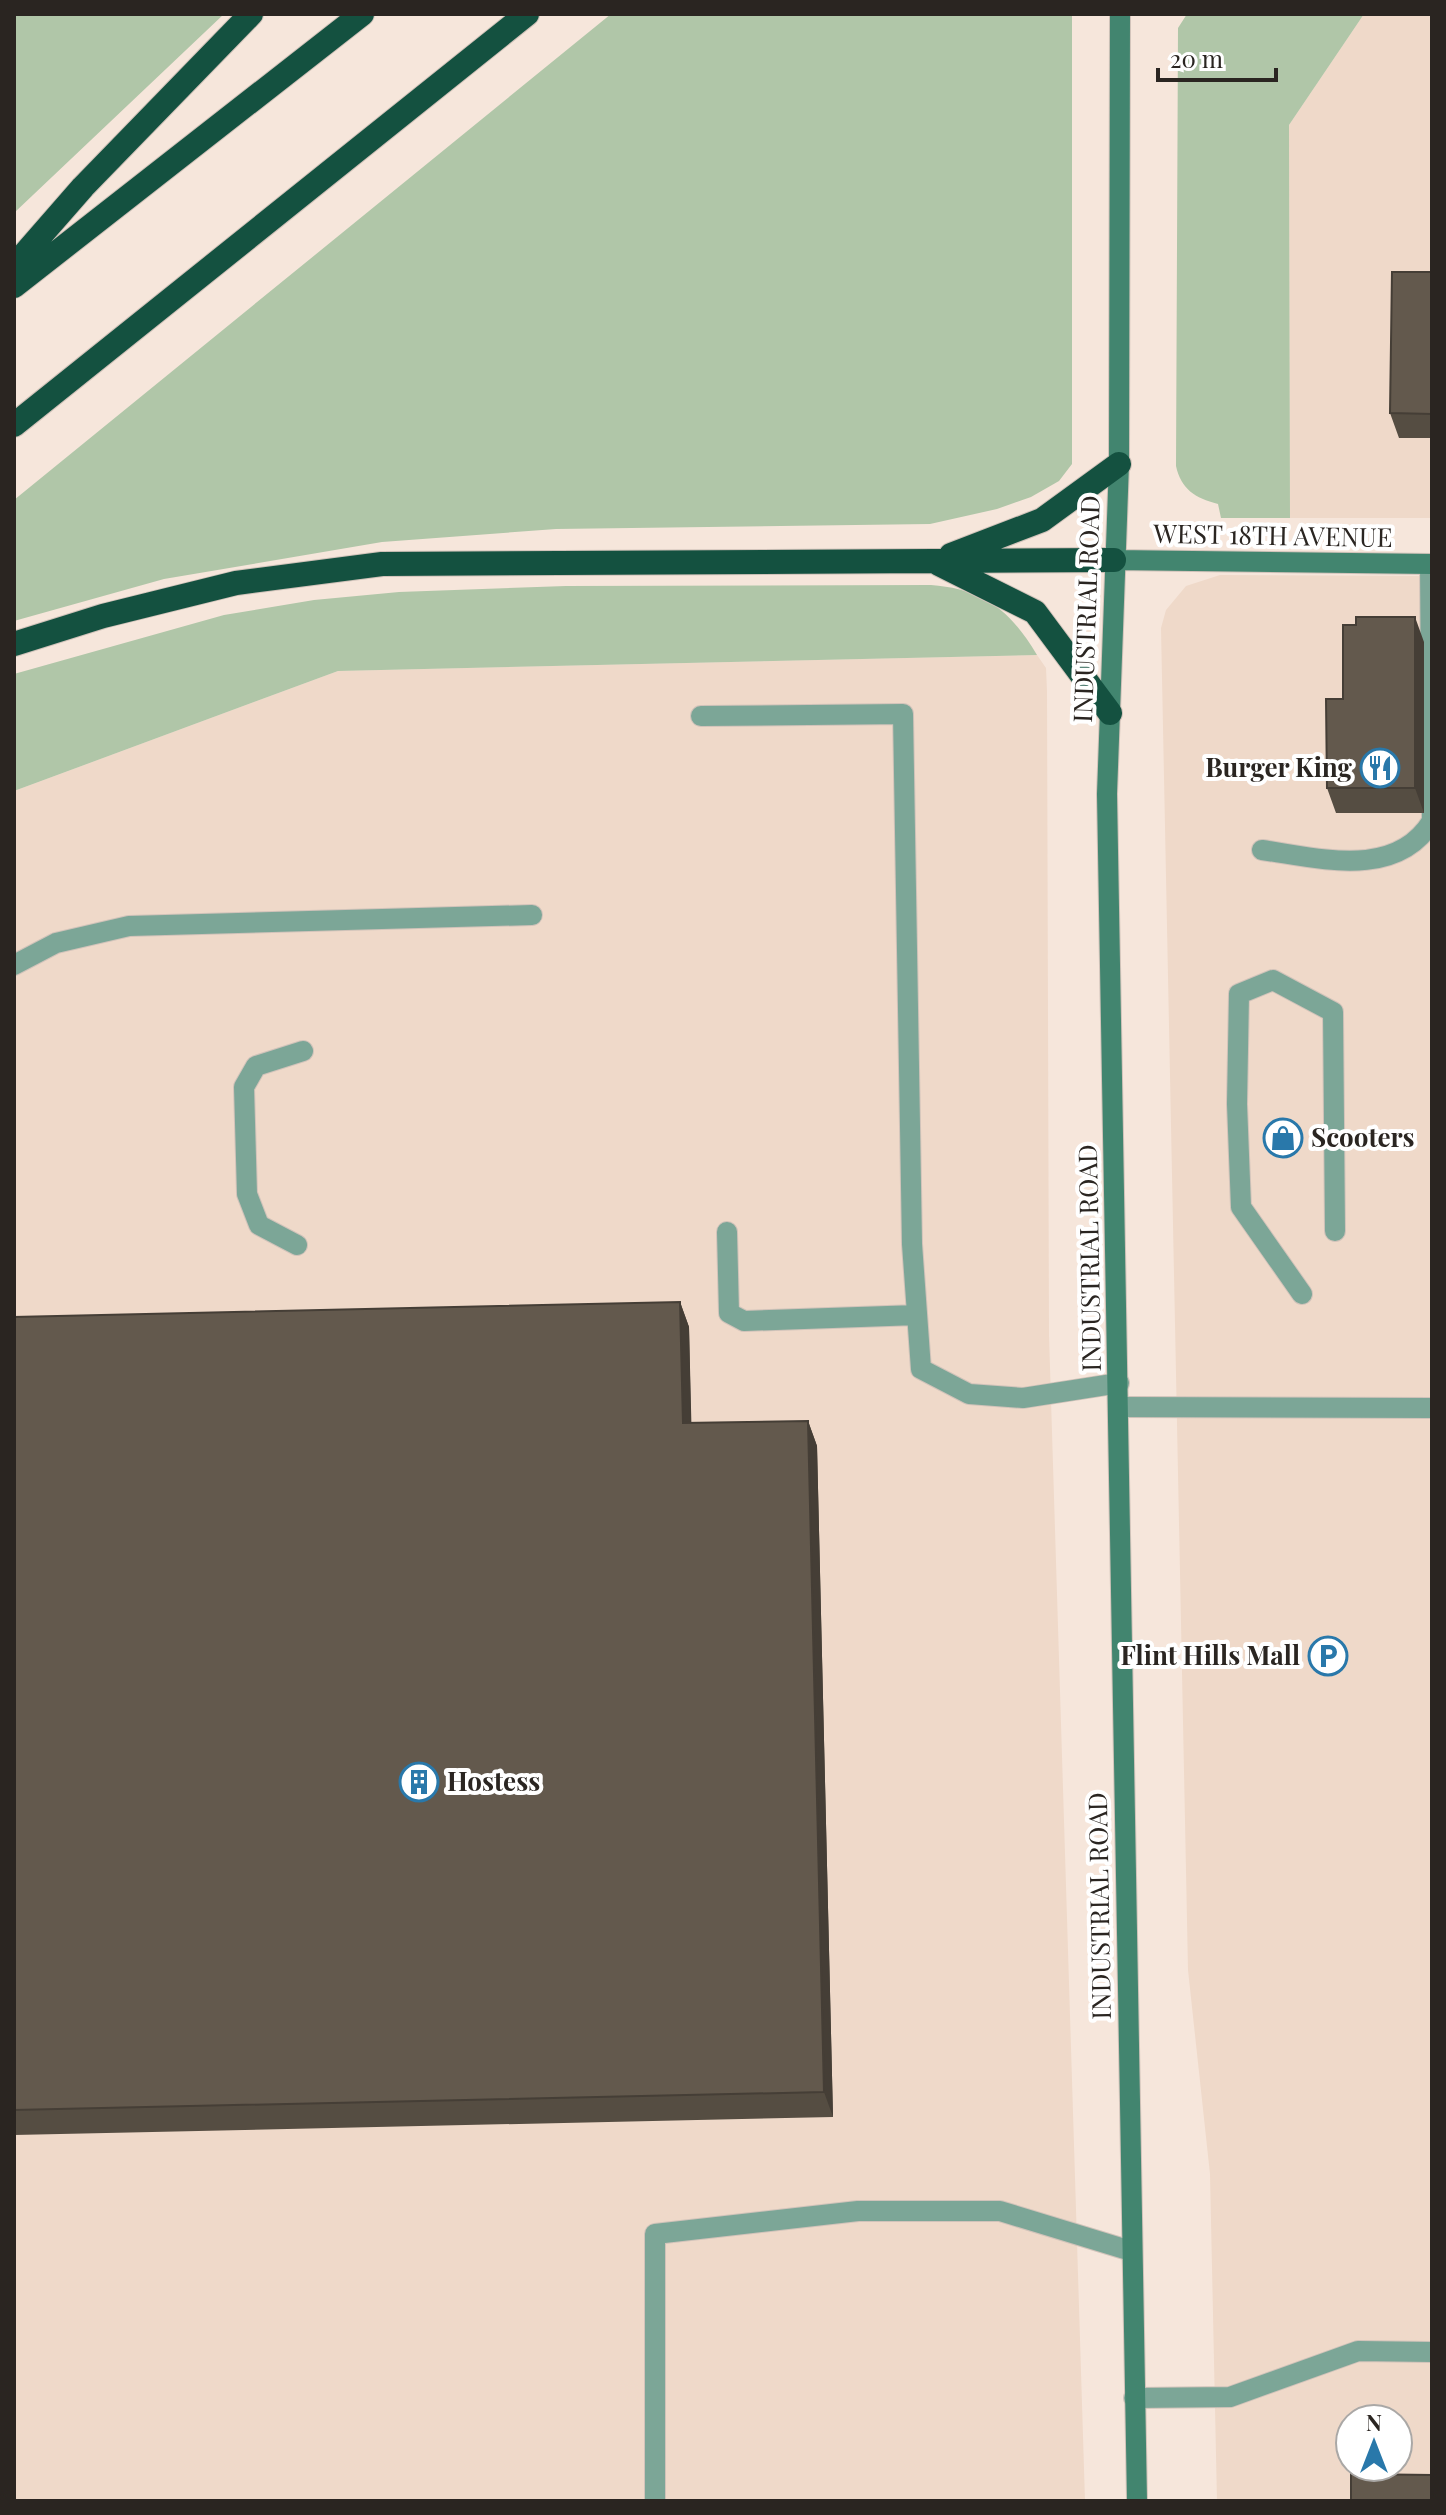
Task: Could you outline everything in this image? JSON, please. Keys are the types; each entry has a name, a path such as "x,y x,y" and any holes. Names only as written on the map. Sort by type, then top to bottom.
{"highway":[{"path":"14,266 83,187 251,14"},
{"path":"14,286 362,14"},
{"path":"14,425 527,14"},
{"path":"933,561 1042,520 1119,464"},
{"path":"14,644 103,616 236,583 382,564 1114,560"},
{"path":"933,561 1035,612 1110,713"}],"main road":[{"name":"INDUSTRIAL ROAD","path":"1120,14 1119,464 1107,794 1137,2501"},
{"name":"WEST 18TH AVENUE","path":"1114,560 1431,564"}],"lane":[{"path":"1262,850 1331,860 1385,859 1406,851 1432,821 1431,564"},
{"path":"701,716 903,714 912,1244 921,1369 969,1394 1023,1398 1119,1383"},
{"path":"14,965 56,943 129,926 532,915"},
{"path":"1302,1294 1241,1207 1237,1104 1239,994 1273,980 1333,1012 1335,1231"},
{"path":"297,1245 259,1225 247,1194 244,1087 256,1066 303,1051"},
{"path":"727,1232 729,1313 744,1321 917,1315"},
{"path":"1118,1407 1432,1408"},
{"path":"655,2501 655,2234 858,2211 1000,2211 1131,2251"},
{"path":"1134,2398 1230,2397 1358,2351 1432,2352"}],"shaded area":[{"path":"1364,14 1432,14 1432,518 1290,518 1289,125"},
{"name":"Flint Hills Mall","path":"1220,575 1432,576 1432,2501 1217,2501 1210,2174 1188,1970 1161,628 1166,610 1186,586"},
{"path":"1037,655 1046,668 1047,691 1049,1335 1085,2501 14,2501 14,791 338,671"}],"green space":[{"path":"14,14 224,14 14,213"},
{"path":"611,14 1072,14 1072,464 1059,481 1031,497 997,509 930,524 556,529 382,542 164,579 14,621 14,500"},
{"path":"1187,14 1364,14 1289,125 1290,518 1221,518 1218,504 1202,499 1185,487 1176,466 1178,28"},
{"path":"931,585 966,591 994,605 1006,614 1037,655 338,671 14,791 14,674 224,615 314,600 399,592 566,586"}],"building":[{"path":"1392,272 1432,272 1432,414 1390,413"},
{"name":"Burger King","path":"1356,617 1415,617 1415,788 1327,788 1326,699 1343,699 1343,625 1356,625"},
{"name":"Hostess","path":"680,1302 683,1423 808,1421 824,2092 14,2110 14,1317"},
{"path":"1414,2475 1432,2475 1432,2501 1351,2501 1351,2483 1414,2483"}],"place":[{"name":"Burger King","path":"1380,768"},
{"name":"Scooters","path":"1283,1138"},
{"name":"Flint Hills Mall","path":"1328,1656"},
{"name":"Hostess","path":"419,1782"}]}
